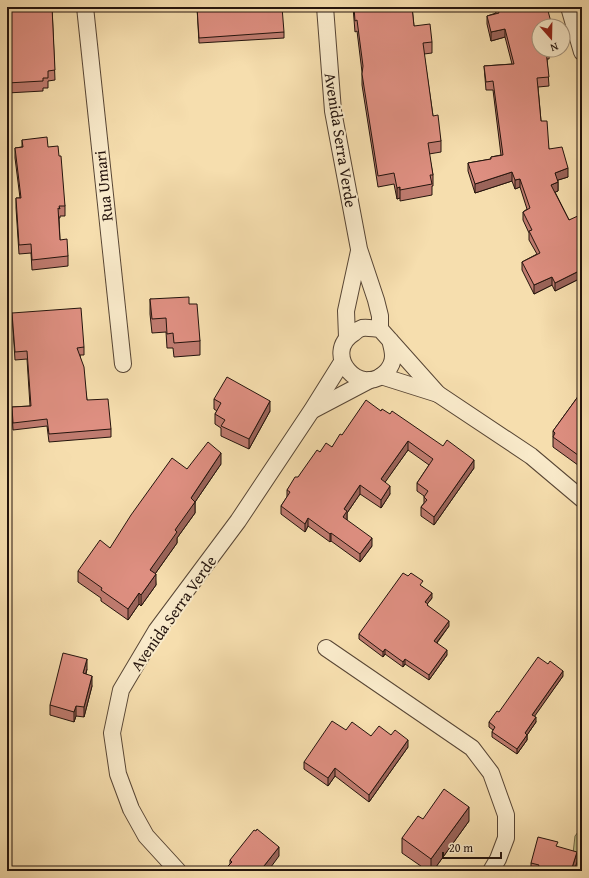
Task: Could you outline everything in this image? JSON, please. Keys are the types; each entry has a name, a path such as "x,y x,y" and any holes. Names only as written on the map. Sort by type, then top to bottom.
{"street":[{"name":"Rua Umari","path":"85,7 123,364"},
{"name":"Avenida Serra Verde","path":"325,7 333,111 359,249 376,300 385,334"},
{"path":"569,7 582,52"},
{"name":"Avenida Serra Verde","path":"348,337 346,311 359,249"},
{"path":"438,394 375,378 358,378 348,372 342,362 342,348 348,337 361,328 385,334 438,394 531,456 582,500"},
{"path":"375,378 391,366 394,353 385,334"},
{"name":"Avenida Serra Verde","path":"178,871 146,836 131,809 118,774 112,733 121,690 156,631 238,521 342,362"},
{"name":"Avenida Serra Verde","path":"312,410 375,378"},
{"path":"326,648 472,748 491,773 506,815 506,838 498,859 491,871"}],"shaded area":[{"path":"582,827 582,871 571,871 575,836"}],"building":[{"path":"7,7 52,7 55,70 48,71 48,78 43,78 43,81 7,83"},
{"path":"197,7 282,7 284,32 199,38"},
{"path":"354,7 412,7 414,26 430,24 432,42 423,43 433,116 438,115 441,141 428,143 433,175 430,175 432,184 400,190 400,187 397,188 394,173 378,176 362,74 363,66"},
{"path":"497,7 547,7 550,18 531,18 531,58 547,58 549,77 537,78 541,121 547,121 549,149 562,147 568,168 555,173 558,182 551,185 569,220 580,215 582,219 582,277 579,271 555,283 552,277 534,285 522,262 540,253 529,231 532,230 523,212 530,208 520,179 515,180 512,172 475,184 468,163 491,159 491,157 503,155 493,81 486,82 484,66 514,64 505,29 491,32 487,16 499,13"},
{"path":"47,137 48,147 58,146 59,156 61,156 65,206 59,206 60,209 58,208 60,240 67,239 68,256 32,260 31,244 19,245 16,198 21,198 15,148 23,147 22,140"},
{"path":"189,297 189,304 197,304 200,341 174,343 173,333 167,334 166,318 152,319 150,299"},
{"path":"81,308 84,347 77,348 84,367 87,400 108,399 111,429 49,434 47,419 13,423 12,407 31,406 27,351 15,352 12,313"},
{"path":"227,377 270,401 249,439 221,426 225,420 215,414 221,403 214,399"},
{"path":"582,391 582,458 553,437 555,433 553,431"},
{"path":"366,400 381,411 382,409 390,414 392,411 443,446 447,440 474,460 434,517 421,507 427,500 424,497 428,491 417,483 433,459 408,441 381,479 390,486 381,500 360,485 344,509 347,511 343,517 372,538 360,554 308,518 305,524 281,506 290,492 287,490 295,477 298,477 317,450 320,452 326,443 332,447"},
{"path":"208,442 221,453 191,498 195,502 175,530 177,532 150,570 156,574 141,595 139,593 128,609 101,590 102,588 78,571 100,540 110,548 131,515 172,458 187,469"},
{"path":"403,573 408,576 411,573 423,581 420,585 432,593 425,602 449,621 434,641 447,650 429,675 405,659 403,662 385,649 383,652 359,634"},
{"path":"63,653 87,659 83,673 92,676 84,707 76,706 74,712 50,705"},
{"path":"538,657 548,664 550,661 563,671 532,715 536,717 525,733 527,735 517,749 492,732 495,727 489,722 497,711 499,712"},
{"path":"332,721 346,730 352,722 371,736 379,726 391,735 395,730 408,740 369,795 335,768 328,778 304,762"},
{"path":"444,789 469,807 431,859 402,838 418,816 423,819"},
{"path":"257,829 279,847 260,871 228,871 231,868 228,866 232,862 230,860 254,830 256,831"},
{"path":"538,837 558,842 556,846 577,852 571,871 537,871 539,865 531,863"}]}
